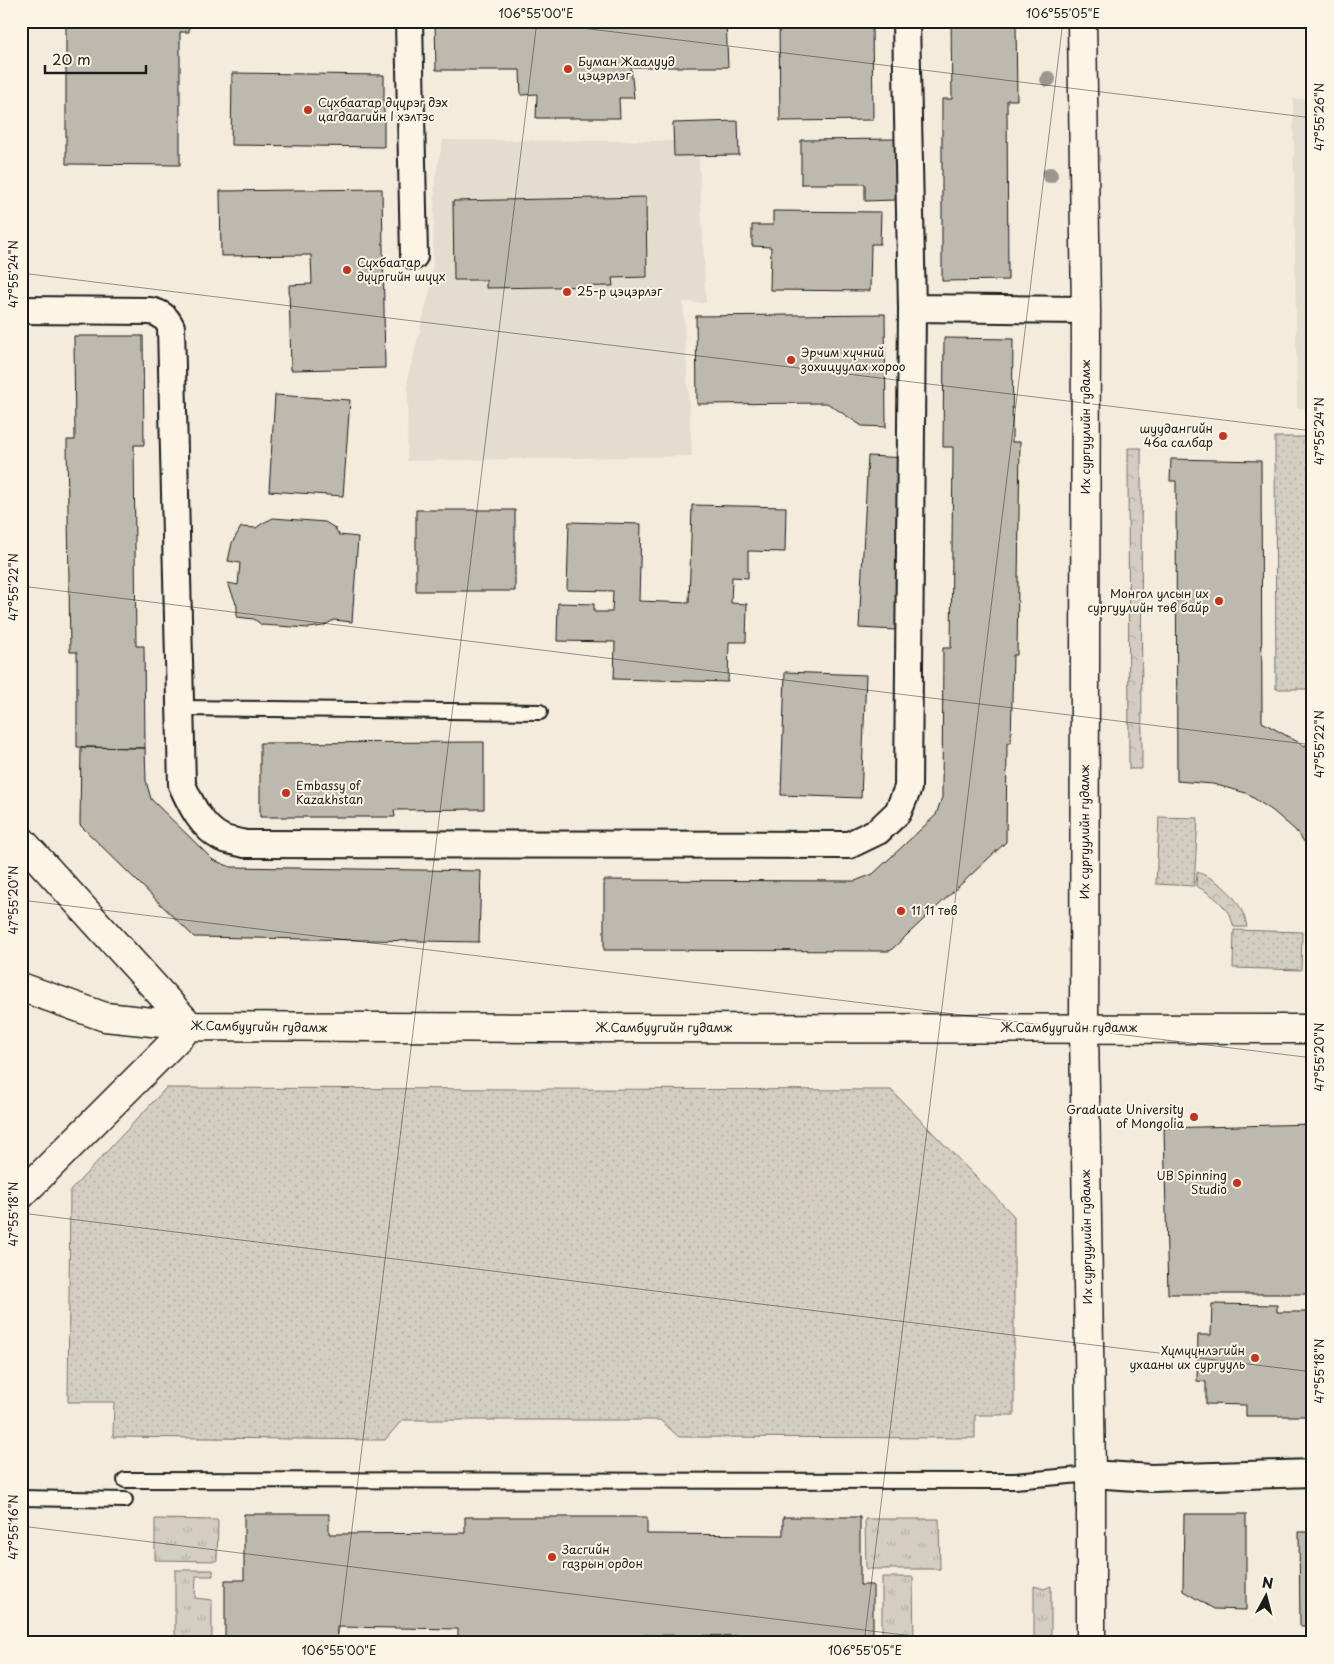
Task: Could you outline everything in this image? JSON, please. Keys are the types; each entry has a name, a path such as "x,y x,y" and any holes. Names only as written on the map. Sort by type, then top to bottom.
{"main road":[{"name":"Их сургуулийн гудамж","path":"1082,21 1086,310 1084,1029 1092,1643"},
{"path":"21,840 190,1026 21,1195"},
{"name":"Ж.Самбуугийн гудамж","path":"21,987 105,1016 190,1026 1313,1029"}],"street":[{"path":"409,21 414,256"},
{"path":"21,310 160,312 172,327 182,785 191,806 202,821 222,837 245,844 849,845 878,831 898,812 908,788 912,308 906,21"},
{"path":"912,308 1086,310"},
{"path":"1091,1474 1151,1478 1313,1473"}],"lane":[{"path":"181,708 540,712"},
{"path":"125,1480 1015,1481 1091,1474"},
{"path":"21,1498 124,1500"}],"shaded area":[{"path":"1313,98 1313,408 1297,408 1293,99"},
{"name":"25-р цэцэрлэг","path":"443,140 698,141 706,303 683,302 692,456 407,461 408,377 432,282 435,179"}],"green space":[{"path":"1275,437 1313,437 1313,689 1276,689"},
{"path":"1128,448 1141,448 1142,769 1129,769"},
{"path":"1159,817 1198,818 1194,886 1156,884"},
{"path":"1197,872 1215,881 1230,893 1241,908 1247,927 1234,927 1232,920 1220,902 1196,886"},
{"path":"1234,930 1302,932 1301,970 1233,968"},
{"path":"166,1088 891,1090 1014,1216 1014,1415 975,1415 975,1438 679,1437 660,1420 402,1420 385,1440 113,1437 114,1402 68,1402 70,1191"},
{"path":"155,1519 218,1520 217,1561 155,1560"},
{"path":"865,1519 939,1519 940,1569 866,1569"},
{"path":"175,1570 213,1570 213,1576 196,1576 195,1598 212,1600 212,1643 175,1643"},
{"path":"882,1577 913,1577 914,1643 882,1643"},
{"path":"1034,1586 1044,1589 1051,1586 1051,1643 1034,1643"}],"building":[{"path":"66,21 189,21 189,32 180,32 180,165 66,164"},
{"path":"435,21 726,21 728,67 631,67 634,98 619,98 620,118 536,118 537,94 521,95 520,70 436,70"},
{"path":"779,21 872,21 873,120 780,121"},
{"path":"951,21 1016,21 1017,100 1007,100 1008,280 942,281 942,99 952,99"},
{"name":"Сүхбаатар дүүрэг дэх цагдаагийн I хэлтэс","path":"232,73 384,75 384,147 231,145"},
{"path":"738,121 739,155 674,156 673,123"},
{"path":"896,139 896,200 865,201 865,184 801,184 801,140"},
{"name":"Сүхбаатар дүүргийн шүүх","path":"382,189 385,368 291,370 289,285 312,284 311,255 221,256 220,191"},
{"path":"646,197 647,277 612,278 613,286 486,288 486,280 454,280 453,201"},
{"path":"773,211 881,212 880,244 871,244 870,291 770,290 771,247 752,246 752,225 773,225"},
{"name":"Эрчим хүчний зохицуулах хороо","path":"885,314 886,427 862,426 827,403 697,404 696,316"},
{"path":"74,336 143,336 144,445 134,445 136,646 144,646 145,748 77,747 77,652 70,652 67,440 75,440"},
{"path":"944,338 1013,339 1012,442 1020,442 1017,655 1013,655 1011,743 1007,743 1006,842 890,951 604,950 604,880 855,881 873,874 936,815 942,797 943,648 951,648 953,447 943,447"},
{"path":"275,395 350,400 343,496 269,491"},
{"path":"868,456 906,458 896,630 859,628"},
{"name":"Монгол улсын их сургуулийн төв байр","path":"1171,459 1261,461 1262,722 1305,746 1313,738 1313,853 1295,830 1273,811 1246,793 1213,784 1177,781 1176,481 1170,481"},
{"path":"692,505 786,507 785,552 748,551 748,578 732,577 731,603 747,604 746,642 729,642 728,682 614,679 615,642 557,641 558,603 594,604 594,612 612,612 613,591 567,590 569,522 641,524 639,601 689,603"},
{"path":"416,510 515,510 515,591 416,591"},
{"path":"273,518 325,522 335,528 339,535 358,537 352,622 334,620 323,626 309,628 262,625 254,619 237,617 237,606 228,583 238,585 240,563 228,561 232,543 241,527 256,528"},
{"path":"785,672 866,675 861,798 781,795"},
{"path":"484,742 484,809 394,810 395,817 260,817 260,743"},
{"path":"81,747 145,748 146,781 151,799 213,860 231,867 481,871 479,942 194,937 80,825"},
{"path":"1313,1124 1313,1294 1168,1294 1164,1128"},
{"name":"Хүмүүнлэгийн ухааны их сургууль","path":"1212,1304 1277,1305 1277,1312 1313,1312 1313,1416 1246,1416 1246,1405 1206,1404 1206,1382 1197,1381 1198,1335 1211,1335"},
{"name":"Засгийн газрын ордон","path":"244,1514 329,1514 329,1534 465,1533 465,1517 647,1517 647,1534 783,1535 783,1517 860,1517 860,1585 873,1585 873,1643 773,1643 773,1636 644,1635 644,1643 458,1643 458,1629 337,1627 336,1643 225,1643 225,1580 244,1580"},
{"path":"1184,1514 1246,1514 1246,1610 1214,1609 1183,1591"},
{"path":"1299,1532 1313,1532 1313,1626 1300,1626"}],"place":[{"name":"Буман Жаалууд цэцэрлэг","path":"568,69"},
{"name":"Сүхбаатар дүүрэг дэх цагдаагийн I хэлтэс","path":"308,110"},
{"name":"Сүхбаатар дүүргийн шүүх","path":"347,270"},
{"name":"25-р цэцэрлэг","path":"567,292"},
{"name":"Эрчим хүчний зохицуулах хороо","path":"791,360"},
{"name":"шуудангийн 46а салбар","path":"1223,436"},
{"name":"Монгол улсын их сургуулийн төв байр","path":"1219,601"},
{"name":"Embassy of Kazakhstan","path":"286,793"},
{"name":"11 11 төв","path":"901,911"},
{"name":"Graduate University of Mongolia","path":"1194,1117"},
{"name":"UB Spinning Studio","path":"1237,1183"},
{"name":"Хүмүүнлэгийн ухааны их сургууль","path":"1255,1358"},
{"name":"Засгийн газрын ордон","path":"552,1557"}]}
